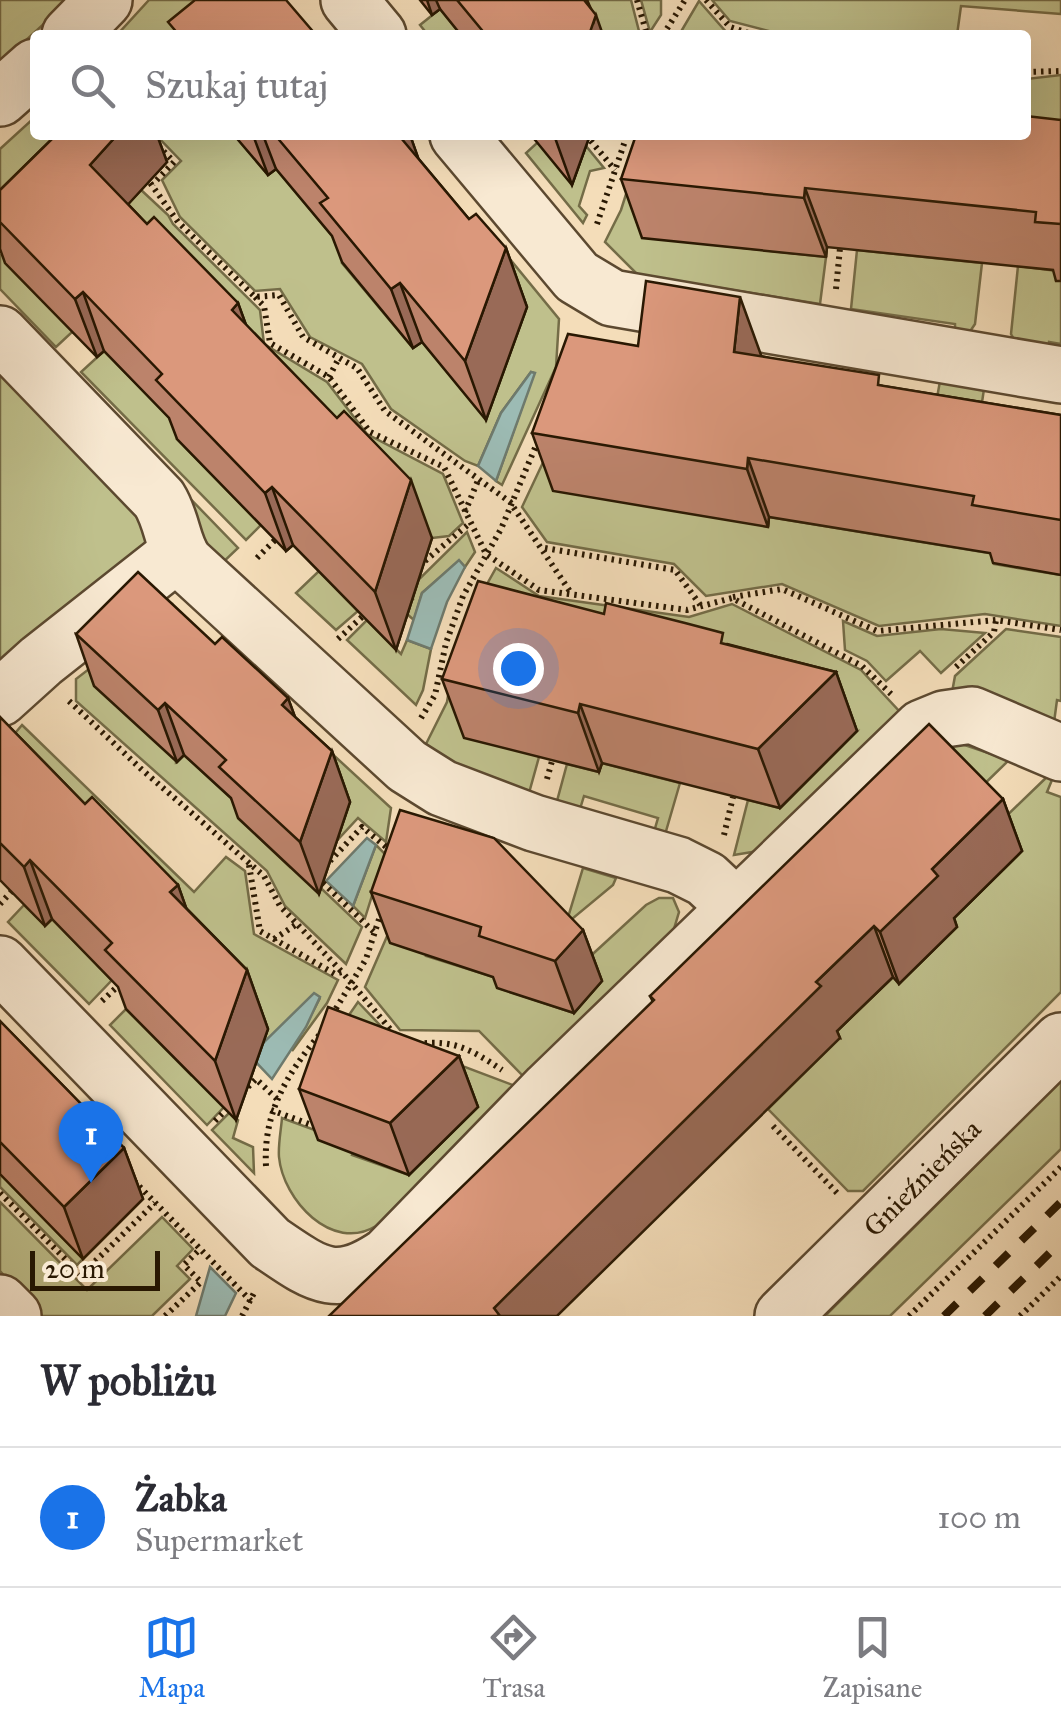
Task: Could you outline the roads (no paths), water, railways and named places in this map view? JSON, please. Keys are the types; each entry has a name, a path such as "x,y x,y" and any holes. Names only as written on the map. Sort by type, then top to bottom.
{"street":[{"path":"75,30 104,0"},
{"path":"349,0 374,30"},
{"path":"0,98 30,71"},
{"path":"462,140 577,277 612,298 1061,375"},
{"path":"0,334 158,499 170,515 178,554 197,575 406,766 465,799 678,865 706,879 738,909"},
{"path":"0,698 178,554"},
{"path":"0,964 252,1226 324,1276 349,1276 388,1255 550,1089 922,728 944,718 972,715 1061,753"},
{"name":"Gnieźnieńska","path":"783,1316 1061,1041"},
{"path":"0,1303 12,1316"}],"water":[{"path":"531,372 535,373 496,481 478,466 501,413"},
{"path":"459,560 465,567 447,602 431,649 407,640 422,593"},
{"path":"367,838 376,845 353,906 326,881"},
{"path":"314,993 320,997 306,1027 272,1079 250,1056"},
{"path":"210,1267 236,1293 225,1316 196,1316"}],"railway":[{"path":"944,1316 1061,1202"},
{"path":"985,1316 1061,1242"}],"place":[{"name":"Żabka","path":"91,1183"}]}
